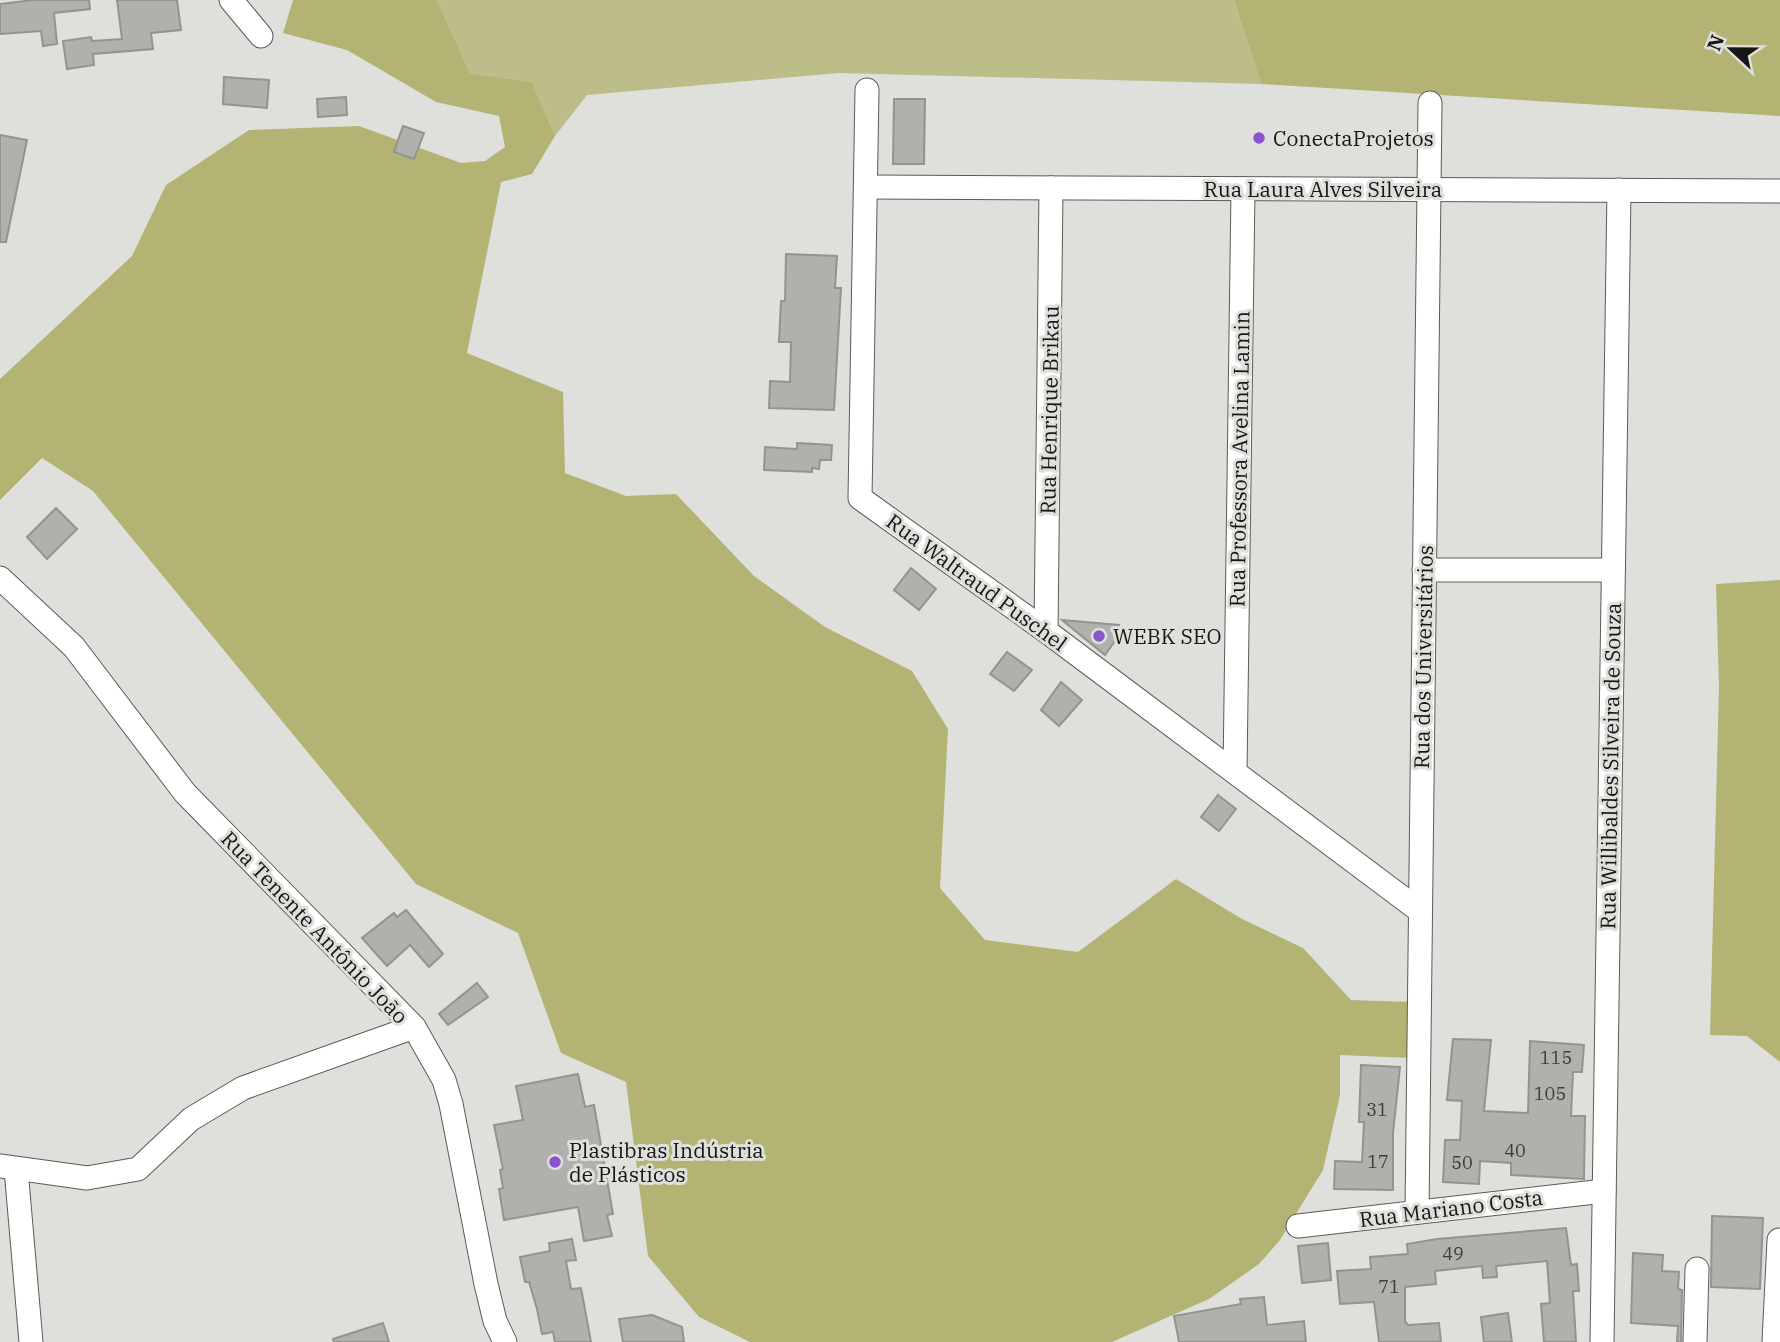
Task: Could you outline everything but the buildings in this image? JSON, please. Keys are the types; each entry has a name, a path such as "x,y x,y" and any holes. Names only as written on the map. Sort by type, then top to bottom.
{"street":[{"path":"231,0 261,36"},
{"name":"Rua Waltraud Puschel","path":"867,90 860,498 1046,631 1420,911"},
{"name":"Rua dos Universitários","path":"1417,1212 1430,103"},
{"name":"Rua Laura Alves Silveira","path":"866,187 1780,191"},
{"name":"Rua Henrique Brikau","path":"1046,631 1051,188"},
{"name":"Rua Professora Avelina Lamin","path":"1235,772 1243,189"},
{"name":"Rua Willibaldes Silveira de Souza","path":"1602,1342 1619,190"},
{"path":"1424,570 1613,570"},
{"name":"Rua Tenente Antônio João","path":"0,579 22,595 74,646 186,793 414,1027 443,1080 451,1104 486,1284 505,1342"},
{"path":"31,1342 8,1168 87,1178 138,1169 191,1119 243,1088 414,1027"},
{"name":"Rua Mariano Costa","path":"1298,1226 1604,1191"},
{"path":"1774,1342 1779,1240"},
{"path":"1695,1342 1697,1269"}],"green space":[{"path":"293,0 437,0 470,73 532,82 555,136 532,174 501,182 467,353 563,392 565,473 626,496 676,494 754,576 825,627 912,671 948,729 940,888 985,940 1078,952 1176,879 1242,919 1303,948 1351,1000 1413,1002 1411,1058 1340,1055 1340,1095 1323,1170 1280,1240 1259,1264 1209,1299 1112,1342 750,1342 699,1317 648,1256 626,1082 561,1053 518,933 416,884 93,491 42,458 0,500 0,379 132,256 166,185 249,130 359,126 461,163 485,161 505,147 499,116 436,102 347,50 283,33"},
{"path":"437,0 1234,0 1261,84 839,73 587,95 555,136 532,82 470,73"},
{"path":"1234,0 1780,0 1780,116 1261,84"},
{"path":"1780,580 1780,1062 1747,1036 1710,1035 1719,687 1716,584"}],"place":[{"name":"ConectaProjetos","path":"1259,138"},
{"name":"WEBK SEO","path":"1099,636"},
{"name":"Plastibras Indústria de Plásticos","path":"555,1162"}]}
